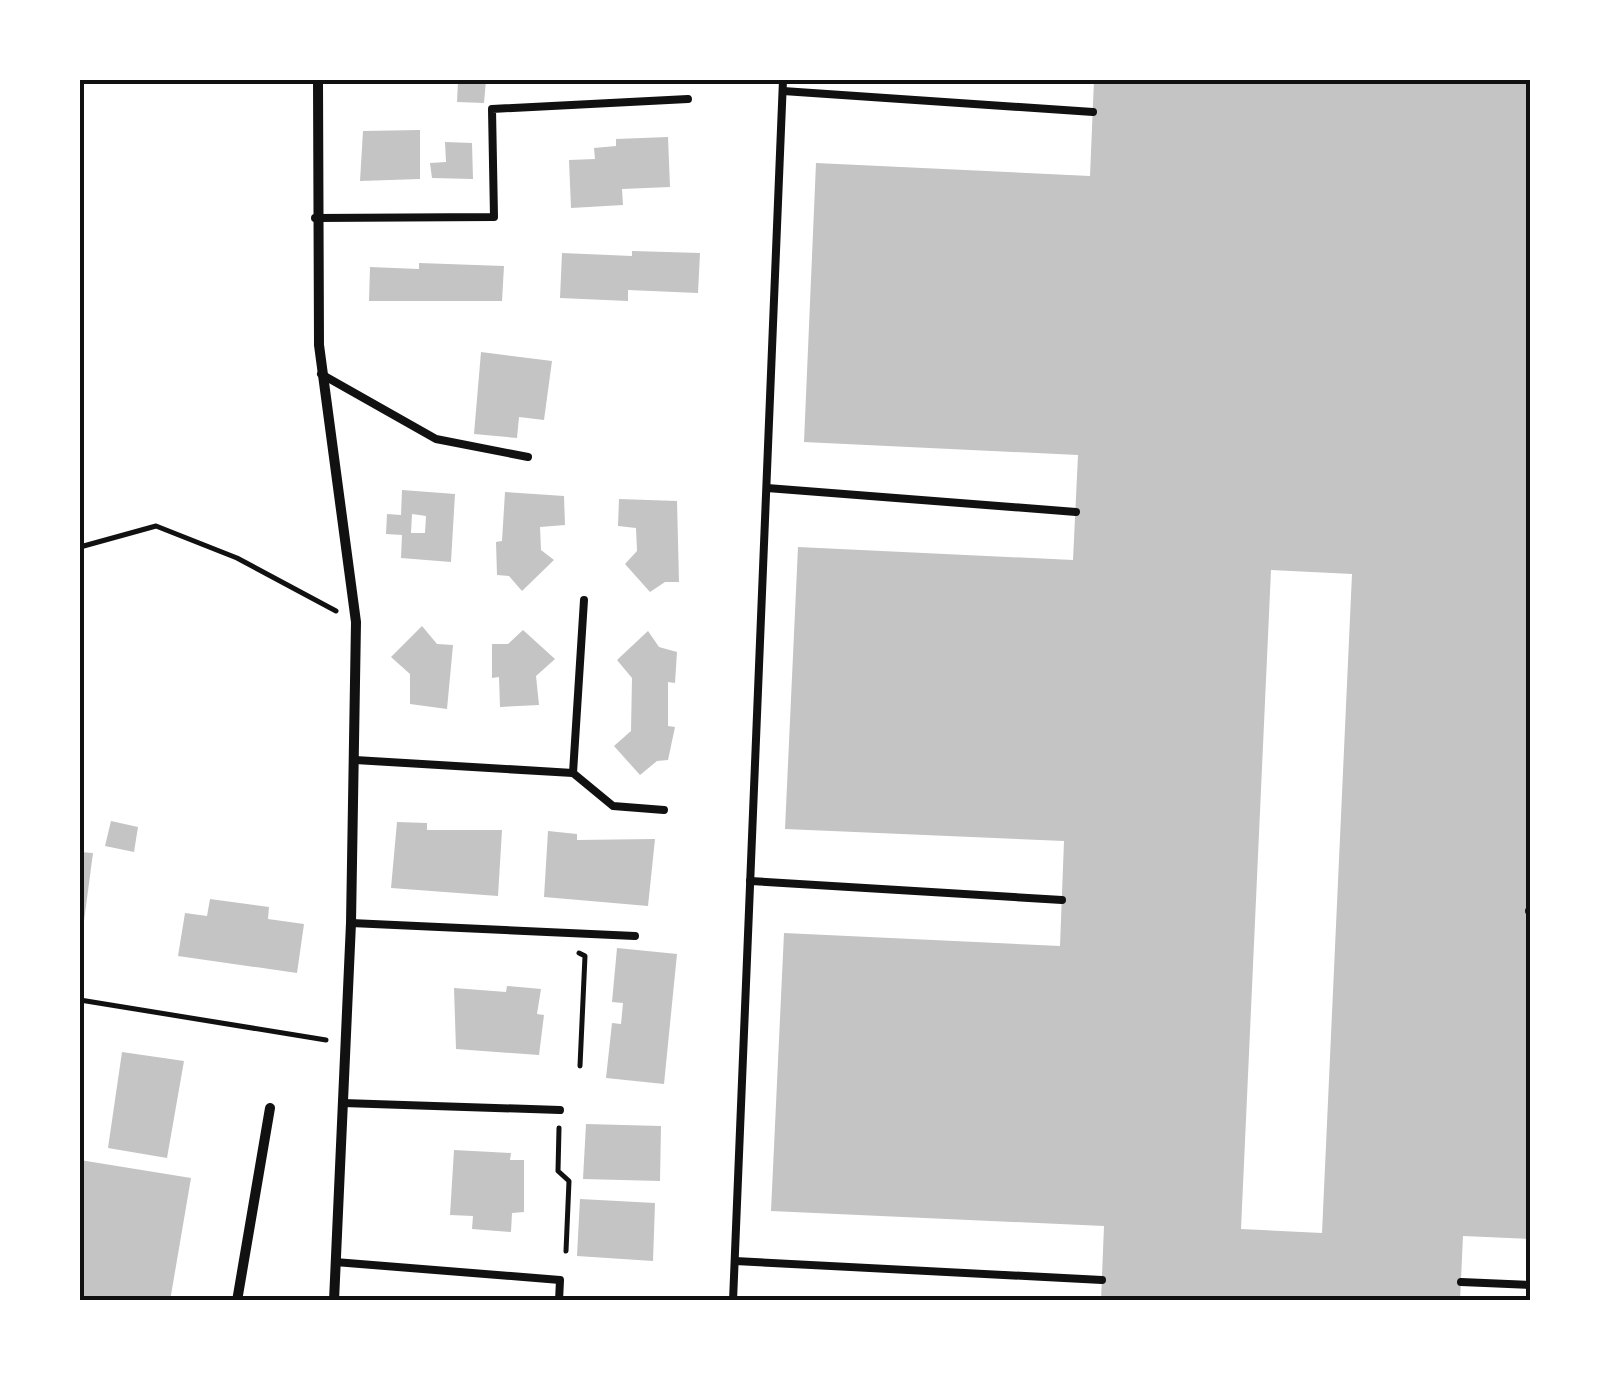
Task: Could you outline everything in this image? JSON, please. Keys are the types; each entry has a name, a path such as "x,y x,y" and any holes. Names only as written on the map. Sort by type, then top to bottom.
{"street":[{"path":"318,80 315,218 321,374 356,622 350,923 334,1301"},
{"path":"237,1301 270,1108"}],"lane":[{"path":"733,1301 783,80"},
{"path":"783,91 1093,112"},
{"path":"315,218 494,217 492,110 688,99"},
{"path":"321,374 436,439 528,457"},
{"path":"766,488 1076,512"},
{"path":"573,772 584,600"},
{"path":"355,760 573,772 613,806 664,810"},
{"path":"750,882 1062,900"},
{"path":"350,923 634,936"},
{"path":"343,1103 560,1110"},
{"path":"735,1261 1102,1280"},
{"path":"335,1262 560,1280 559,1301"},
{"path":"1461,1282 1530,1285"}],"path":[{"path":"80,547 156,526 236,558 356,622"},
{"path":"568,933 572,949 585,956 580,1066"},
{"path":"80,1000 344,1043"},
{"path":"560,1110 558,1171 569,1181 566,1251"}],"building":[{"path":"377,80 439,80 439,84 378,84"},
{"path":"486,80 484,103 457,102 458,81"},
{"path":"1094,80 1530,80 1530,1239 1463,1236 1460,1301 1101,1301 1104,1226 771,1211 784,933 1060,946 1064,841 785,829 798,547 1073,560 1078,455 804,442 816,163 1090,176","holes":["1271,570 1352,574 1322,1233 1241,1229"]},
{"path":"420,130 420,179 360,181 363,131"},
{"path":"668,137 670,187 622,189 623,205 571,208 569,160 595,159 594,148 616,146 616,139"},
{"path":"445,142 472,143 473,179 432,178 430,163 446,162"},
{"path":"632,251 700,253 698,293 628,290 628,301 560,298 562,253 632,256"},
{"path":"419,263 504,266 502,301 369,301 370,267 419,269"},
{"path":"481,352 552,361 544,420 519,417 517,438 474,434"},
{"path":"402,490 455,494 451,562 401,558 402,535 386,534 387,514 401,515","holes":["412,514 426,516 425,533 411,533"]},
{"path":"505,492 564,496 565,525 540,527 541,550 554,560 522,591 509,576 497,575 496,542 502,541"},
{"path":"619,499 677,501 679,582 665,582 650,592 625,564 637,551 636,528 618,526"},
{"path":"422,626 437,644 453,645 447,709 410,704 410,674 391,657"},
{"path":"523,630 555,659 536,676 539,705 500,707 499,677 492,678 492,644 508,644"},
{"path":"648,631 659,647 677,652 675,683 668,682 668,726 675,727 668,760 657,761 640,775 614,746 631,731 632,678 617,660"},
{"path":"111,821 138,827 134,852 105,846"},
{"path":"397,822 427,823 427,830 502,830 498,896 391,888"},
{"path":"548,831 577,834 577,840 655,839 648,906 544,897"},
{"path":"80,852 93,853 82,936 80,936"},
{"path":"210,899 269,907 268,919 304,924 297,973 178,956 185,913 207,916"},
{"path":"617,948 677,954 664,1084 606,1078 612,1023 621,1024 623,1003 612,1002"},
{"path":"507,986 541,989 537,1014 544,1015 539,1055 456,1049 454,988 506,992"},
{"path":"122,1052 184,1061 167,1158 108,1148"},
{"path":"586,1124 661,1126 660,1181 583,1179"},
{"path":"454,1150 511,1153 510,1160 524,1160 524,1212 512,1213 511,1232 472,1229 473,1216 450,1215"},
{"path":"80,1160 191,1178 170,1301 80,1301"},
{"path":"580,1199 655,1203 653,1261 577,1256"}]}
